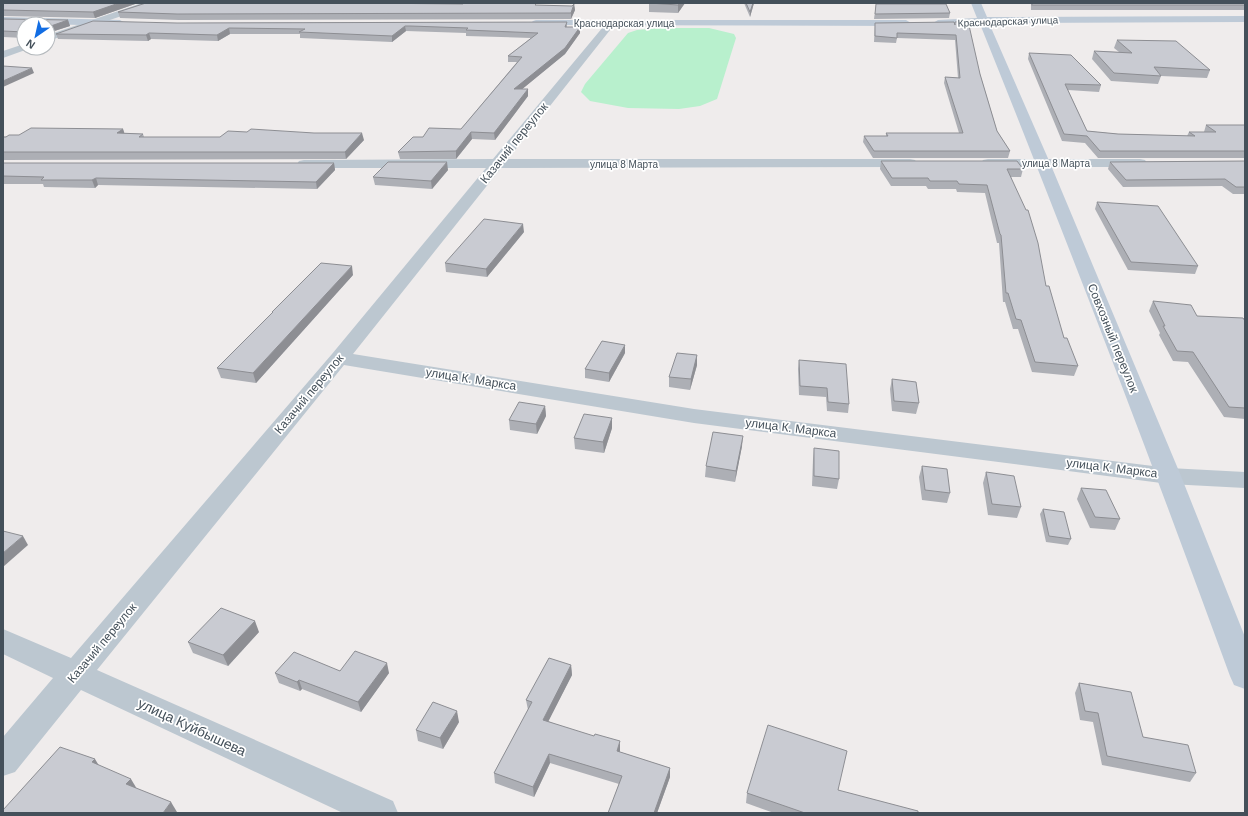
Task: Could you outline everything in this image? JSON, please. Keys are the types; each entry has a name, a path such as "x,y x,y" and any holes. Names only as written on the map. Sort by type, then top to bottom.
{"street":[{"path":"56,35 151,3"},
{"name":"Совхозный переулок","path":"976,3 1043,163 1169,476 1245,676"},
{"name":"Краснодарская улица","path":"530,23 924,23 1010,19 1245,19"},
{"path":"3,20 132,23"},
{"name":"Казачий переулок","path":"3,761 339,358 611,23"},
{"path":"3,55 16,50"},
{"name":"улица 8 Марта","path":"290,164 924,163"},
{"name":"улица 8 Марта","path":"972,163 1151,163"},
{"name":"улица К. Маркса","path":"339,358 694,416 1169,476 1239,480"},
{"name":"улица Куйбышева","path":"3,641 380,813"}],"green space":[{"path":"660,28 709,28 734,34 736,38 717,99 700,106 679,109 628,108 590,101 581,92 585,84 628,33 637,30"}],"building":[{"path":"3,3 119,3 93,12 3,10"},
{"path":"146,3 537,3 535,5 572,6 574,4 571,13 177,14 118,12"},
{"path":"649,3 680,3 678,5"},
{"path":"746,3 753,3 750,12"},
{"path":"1032,3 1245,3 1245,5 1032,5"},
{"path":"876,4 946,4 950,13 875,14"},
{"path":"3,19 16,19 16,32 3,31"},
{"path":"56,20 68,20 56,24"},
{"path":"93,21 177,23 567,22 565,27 580,27 565,48 514,89 528,89 494,133 471,132 456,151 398,152 413,137 423,137 429,128 461,129 522,57 508,56 538,33 466,30 468,28 405,26 392,36 299,32 305,29 229,28 217,35 149,33 146,35 56,34"},
{"path":"968,21 980,74 997,131 1010,151 874,151 864,136 888,136 886,133 963,133 945,77 960,78 956,35 897,33 897,38 875,36 875,23 954,22 955,25 955,22"},
{"path":"1117,40 1176,41 1210,70 1154,67 1161,76 1114,73 1094,51 1132,53"},
{"path":"1029,53 1071,55 1101,85 1065,84 1087,131 1118,134 1195,136 1189,132 1216,132 1206,125 1245,125 1245,151 1100,151 1087,136 1064,134"},
{"path":"3,66 32,68 3,81"},
{"path":"31,128 123,129 117,133 143,134 139,137 220,137 228,131 247,132 251,129 314,133 362,133 345,152 3,152 3,137 9,135 19,135"},
{"path":"881,161 1017,161 1023,169 1007,169 1026,210 1028,210 1038,243 1046,286 1049,286 1064,338 1067,338 1078,366 1035,362 1021,320 1016,319 1008,293 1006,293 1001,235 987,185 959,184 957,181 930,181 928,178 892,178"},
{"path":"1245,161 1245,187 1236,187 1225,179 1126,180 1110,162"},
{"path":"388,162 447,162 431,181 373,177"},
{"path":"3,163 334,163 316,182 96,178 92,180 41,180 44,177 3,176"},
{"path":"1097,202 1158,206 1198,266 1131,262"},
{"path":"484,219 523,224 486,269 445,263"},
{"path":"321,263 352,266 253,373 217,368 273,312"},
{"path":"1153,301 1191,305 1197,316 1243,318 1245,321 1245,408 1229,407 1193,352 1177,351 1163,326 1165,326"},
{"path":"602,341 625,345 609,373 585,369"},
{"path":"677,353 697,355 691,379 669,377"},
{"path":"799,360 846,364 849,404 828,402 827,388 800,386"},
{"path":"892,379 916,382 919,403 894,401"},
{"path":"519,402 545,406 536,424 509,420"},
{"path":"584,414 612,418 603,442 574,438"},
{"path":"713,432 743,436 736,471 706,466"},
{"path":"814,448 839,451 839,479 814,476"},
{"path":"922,466 947,469 950,493 925,490"},
{"path":"986,472 1014,476 1021,507 992,504"},
{"path":"1081,488 1106,490 1120,519 1095,517"},
{"path":"1043,509 1064,512 1071,539 1049,536"},
{"path":"3,531 23,536 3,553"},
{"path":"221,608 255,621 223,655 188,642"},
{"path":"355,651 387,663 358,702 299,680 297,682 275,673 294,652 340,671"},
{"path":"549,658 571,665 543,720 594,736 595,734 620,741 617,751 670,768 654,813 608,813 622,776 549,754 533,787 494,773 532,702 526,700"},
{"path":"1079,683 1131,692 1143,737 1188,745 1196,773 1107,756 1098,713 1085,711"},
{"path":"433,702 457,711 440,738 416,730"},
{"path":"768,725 847,751 838,790 918,811 918,813 805,813 747,793"},
{"path":"60,747 95,759 92,762 131,779 126,784 171,802 163,813 3,813 3,810"}]}
